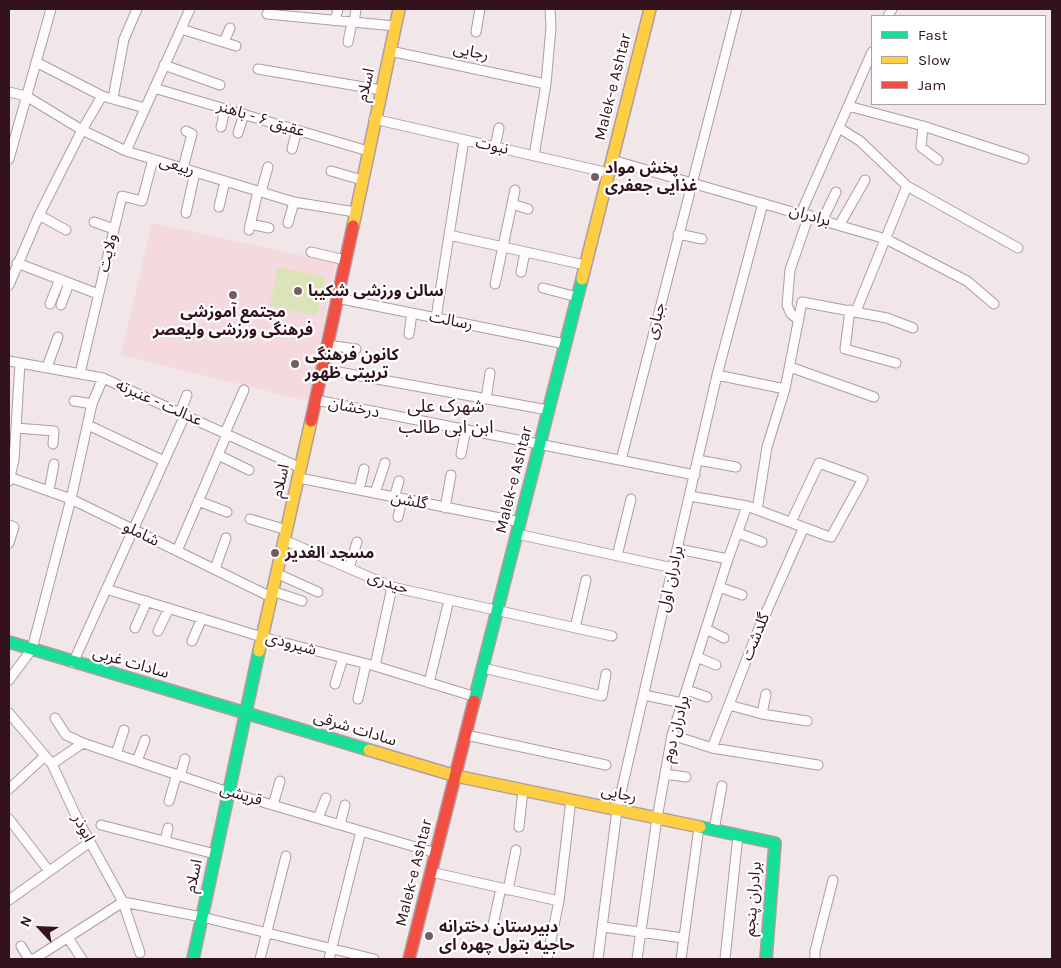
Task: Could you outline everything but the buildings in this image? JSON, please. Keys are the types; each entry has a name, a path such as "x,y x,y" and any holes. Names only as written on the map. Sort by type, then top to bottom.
{"street":[{"path":"9,158 50,9"},
{"path":"113,98 124,39 137,9"},
{"path":"126,151 190,9"},
{"path":"336,21 338,9"},
{"path":"348,42 356,9"},
{"name":"اسلام","path":"193,959 244,713 300,473 399,9"},
{"path":"476,32 480,9 490,11"},
{"path":"534,156 546,84 551,27 550,9"},
{"name":"Malek-e Ashtar","path":"409,959 650,9"},
{"name":"جباری","path":"620,460 737,9"},
{"path":"267,14 292,13 336,21 395,26"},
{"path":"224,42 230,28"},
{"path":"181,29 236,46"},
{"name":"رجایی","path":"390,51 546,84"},
{"path":"800,320 791,314 787,305 790,270 805,214 838,128 871,54"},
{"path":"36,62 102,96 145,108"},
{"path":"164,65 220,85"},
{"path":"258,69 381,90"},
{"name":"عقیق ۶ - باهنر","path":"154,88 368,151"},
{"name":"ربیعی","path":"9,92 26,96 82,130 126,151 294,202 355,212"},
{"path":"9,285 39,215 82,130 102,96"},
{"path":"848,106 923,126 1024,159"},
{"path":"221,127 225,108"},
{"path":"238,134 244,114"},
{"name":"نبوت","path":"374,119 609,172"},
{"path":"923,126 920,147 938,160"},
{"path":"495,147 499,128"},
{"path":"838,128 860,141 907,186 1018,248"},
{"path":"292,149 296,130"},
{"path":"183,168 192,134 186,132"},
{"path":"436,318 464,140"},
{"name":"ولایت","path":"80,373 122,196 142,201 153,159"},
{"name":"برادران","path":"612,160 823,219 886,239 967,281 994,304"},
{"path":"268,167 249,227 269,228"},
{"path":"331,171 362,180"},
{"path":"186,213 195,172"},
{"path":"840,224 865,180"},
{"path":"219,207 226,181"},
{"path":"896,363 845,349 853,311 886,239 907,186"},
{"path":"495,284 515,190"},
{"path":"823,219 836,192"},
{"path":"288,223 294,202"},
{"name":"برادران اول","path":"598,959 617,810 717,375 763,203"},
{"path":"512,204 528,209"},
{"path":"39,215 66,230"},
{"path":"94,222 114,229"},
{"path":"678,234 702,239"},
{"path":"449,235 585,265"},
{"path":"311,252 345,260"},
{"path":"522,272 525,252"},
{"path":"17,263 98,294"},
{"path":"50,304 60,280"},
{"path":"61,305 69,283"},
{"path":"542,288 577,297"},
{"name":"رسالت","path":"337,298 565,344"},
{"path":"757,510 768,447 785,390 802,302 887,318 913,328"},
{"path":"408,334 412,313"},
{"path":"47,367 58,337"},
{"path":"327,345 356,349"},
{"name":"عدالت - عنبرته","path":"9,361 103,378 226,433 300,473"},
{"path":"9,479 14,460 20,363"},
{"path":"790,367 874,397"},
{"path":"322,369 548,410"},
{"path":"486,399 490,373"},
{"path":"717,375 785,390"},
{"path":"9,680 32,649 92,404 103,378"},
{"path":"176,551 244,390"},
{"path":"73,663 164,462 187,395"},
{"name":"درخشان","path":"316,400 695,475"},
{"path":"74,401 92,404"},
{"path":"88,425 164,462"},
{"path":"16,428 54,431 53,444"},
{"path":"461,454 466,429"},
{"path":"218,454 249,470"},
{"path":"698,460 736,467"},
{"path":"375,494 385,463"},
{"path":"49,492 54,464"},
{"path":"690,496 747,506 831,537 863,479 819,464 791,522"},
{"path":"359,490 364,469"},
{"name":"گلشن","path":"300,473 375,494 445,508 617,556 673,568"},
{"path":"445,508 451,475"},
{"name":"شاملو","path":"9,479 70,499 176,551 272,594 302,601"},
{"path":"398,518 399,482"},
{"path":"617,556 631,499"},
{"path":"198,501 226,512"},
{"name":"برادران دوم","path":"636,959 656,818 672,735 728,559 747,506"},
{"name":"حیدری","path":"250,519 349,568 392,586 497,612 612,636"},
{"path":"9,525 14,527 9,543"},
{"name":"گلدشت","path":"712,748 757,632 804,527"},
{"path":"738,533 762,542"},
{"path":"215,569 226,538"},
{"path":"349,568 357,542"},
{"path":"678,548 728,559"},
{"path":"276,574 318,592"},
{"path":"576,628 586,580"},
{"path":"358,699 370,665 392,586"},
{"path":"719,587 742,595"},
{"name":"شیرودی","path":"106,589 262,637 370,665 476,697"},
{"path":"429,683 450,600"},
{"path":"135,628 147,601"},
{"path":"158,631 169,608"},
{"path":"192,641 202,618"},
{"path":"706,630 724,638"},
{"name":"سادات غربی","path":"9,642 73,663 244,713"},
{"path":"697,657 716,665"},
{"path":"335,684 343,658"},
{"path":"483,668 602,696 606,674"},
{"path":"687,690 707,697"},
{"path":"762,714 766,694"},
{"path":"644,695 682,703"},
{"path":"729,705 762,714 807,721"},
{"name":"ابوذر","path":"9,713 52,764 90,842 123,902 140,953"},
{"name":"سادات شرقی","path":"244,713 456,776"},
{"name":"قریشی","path":"55,718 66,735 83,743 228,792 436,854"},
{"path":"116,754 124,730"},
{"path":"466,735 606,765"},
{"path":"672,735 712,748 818,765"},
{"path":"136,761 145,740"},
{"path":"52,764 83,743"},
{"path":"9,789 45,756"},
{"path":"169,801 185,759"},
{"path":"665,774 686,777"},
{"name":"رجایی","path":"456,776 775,842"},
{"path":"273,805 280,781"},
{"path":"714,830 722,786"},
{"path":"519,827 523,790"},
{"path":"318,818 326,798"},
{"path":"547,959 559,901 571,800"},
{"path":"340,825 345,805"},
{"path":"9,819 49,871"},
{"path":"101,824 215,854"},
{"path":"681,959 699,827"},
{"path":"165,841 168,828"},
{"path":"329,959 361,831"},
{"path":"725,959 738,835"},
{"path":"9,900 90,842"},
{"name":"برادران پنجم","path":"766,959 775,842"},
{"path":"493,925 516,850"},
{"path":"260,959 286,856"},
{"path":"431,872 559,901"},
{"path":"815,959 815,951 833,880"},
{"path":"34,959 123,902 202,918 374,959"},
{"path":"603,927 683,938"},
{"path":"68,938 82,959"},
{"path":"20,946 29,959"}],"shaded area":[{"name":"مجتمع آموزشی فرهنگی ورزشی ولیعصر","path":"152,223 336,263 308,401 121,355"}],"green space":[{"name":"سالن ورزشی شکیبا","path":"278,267 326,277 317,316 270,306"}],"traffic: fast":[{"path":"474,701 582,279"},
{"path":"9,642 369,750"},
{"path":"193,959 259,651"},
{"path":"700,827 775,843 766,959"}],"traffic: slow":[{"path":"353,226 399,9"},
{"path":"582,279 650,9"},
{"path":"259,651 311,421"},
{"path":"369,750 456,776 700,827"}],"traffic: jam":[{"path":"311,421 353,226"},
{"path":"409,959 474,701"}],"place":[{"name":"پخش مواد غذایی جعفری","path":"595,177"},
{"name":"سالن ورزشی شکیبا","path":"298,291"},
{"name":"مجتمع آموزشی فرهنگی ورزشی ولیعصر","path":"233,295"},
{"name":"کانون فرهنگی تربیتی ظهور","path":"295,364"},
{"name":"مسجد الغدیر","path":"275,553"},
{"name":"دبیرستان دخترانه حاجیه بتول چهره ای","path":"429,936"}],"district":[{"name":"شهرک علی ابن ابی طالب","path":"446,417"}]}
